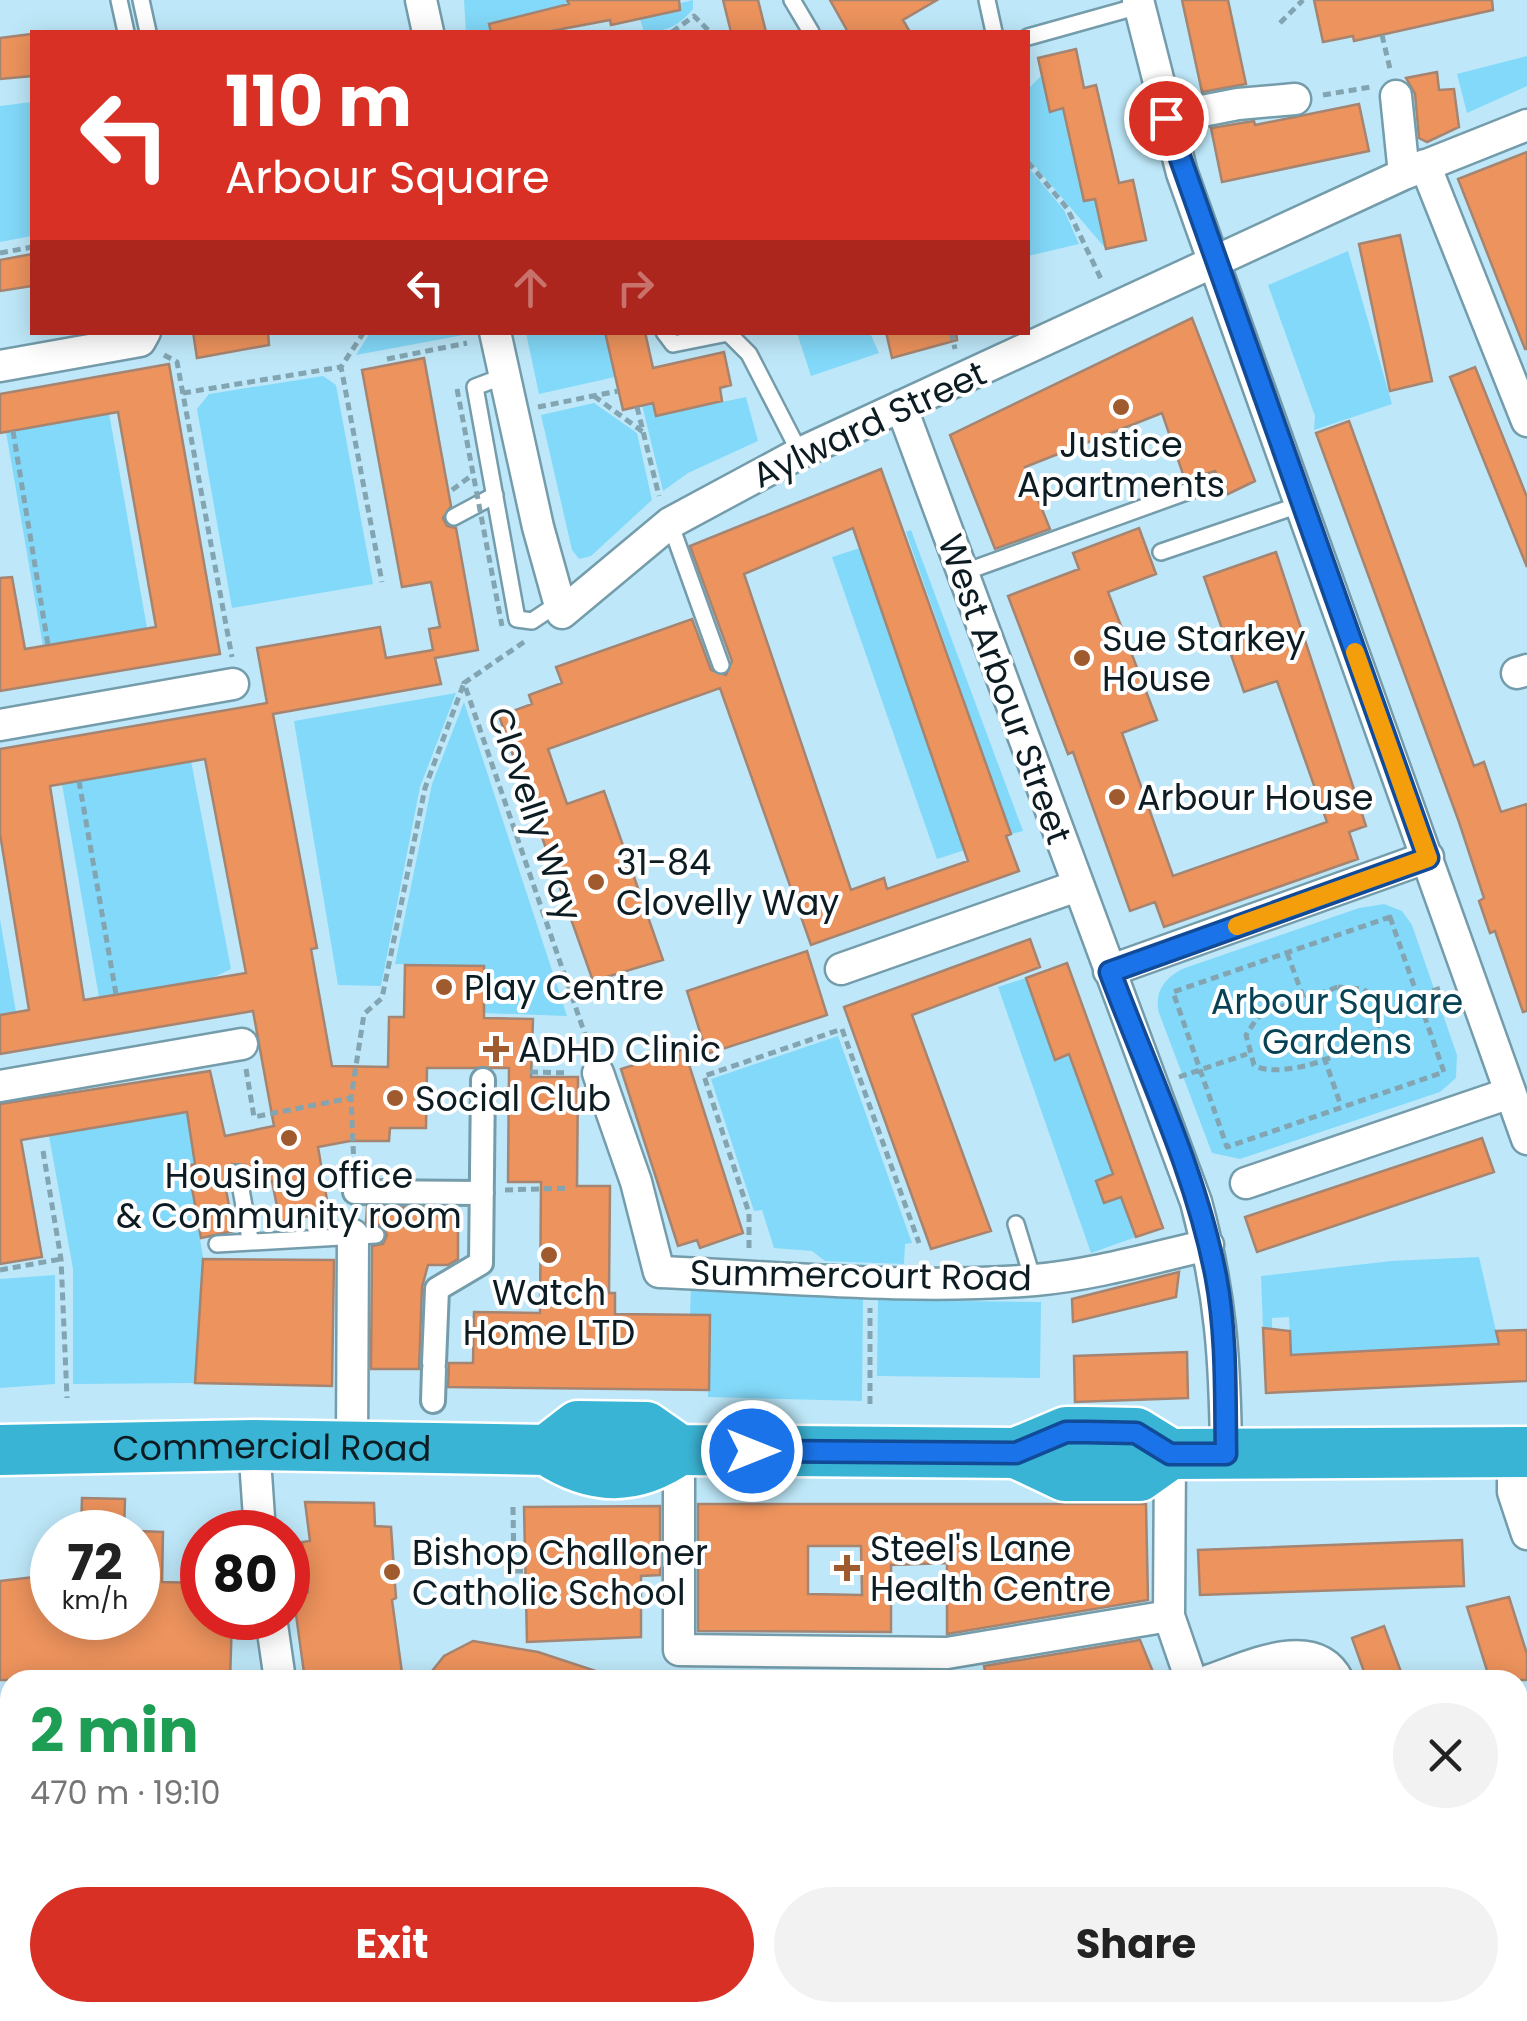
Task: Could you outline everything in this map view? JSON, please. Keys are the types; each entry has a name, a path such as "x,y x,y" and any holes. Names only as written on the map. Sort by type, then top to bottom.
{"highway":[{"name":"Commercial Road","path":"0,1450 254,1445 547,1450 578,1426 646,1428 679,1450 1016,1453 1066,1432 1086,1432 1136,1433 1170,1454 1520,1453"}],"street":[{"path":"421,0 428,30"},
{"path":"1139,3 1166,118 1510,1080 1527,1139"},
{"path":"1388,91 1414,170 1527,422"},
{"path":"1166,118 1238,104 1295,99"},
{"name":"Aylward Street","path":"560,608 669,524 800,453 1414,170 1527,125"},
{"path":"496,335 560,608"},
{"path":"0,366 143,337"},
{"name":"West Arbour Street","path":"901,406 1196,1202 1208,1245 1224,1341 1226,1454"},
{"path":"0,724 233,684"},
{"path":"1110,972 1428,858"},
{"path":"841,969 1077,886"},
{"path":"0,1086 242,1044"},
{"name":"Summercourt Road","path":"598,1074 636,1182 659,1272 870,1280 1033,1280 1089,1273 1208,1245"},
{"path":"433,1400 437,1289 481,1263 483,1080"},
{"path":"1246,1183 1510,1080"},
{"path":"355,1192 482,1193"},
{"path":"352,1446 365,1235"},
{"path":"254,1445 258,1510"},
{"path":"679,1450 680,1650 947,1653 1169,1616"},
{"path":"1520,1453 1513,1492 1527,1534"},
{"path":"1170,1454 1169,1616 1188,1670"},
{"path":"274,1640 279,1670"},
{"path":"1247,1670 1302,1655 1321,1660 1330,1670"}],"lane":[{"path":"119,0 126,30"},
{"path":"140,0 148,30"},
{"path":"792,0 810,30"},
{"path":"987,0 994,30"},
{"path":"1030,35 1139,3"},
{"path":"666,335 673,344 718,335"},
{"path":"730,335 749,354 800,453"},
{"path":"504,376 475,387 517,619 532,621 560,608"},
{"path":"962,573 1200,487"},
{"path":"454,517 495,495"},
{"path":"1161,552 1302,504"},
{"path":"669,524 720,664"},
{"path":"238,1173 250,1240"},
{"path":"1016,1224 1033,1280"},
{"path":"217,1244 365,1235"}],"path":[{"path":"1280,24 1303,0"},
{"path":"675,30 694,16 708,30"},
{"path":"1295,99 1388,91"},
{"path":"1030,164 1067,208 1104,286"},
{"path":"0,253 30,247"},
{"path":"362,335 341,368 382,582"},
{"path":"387,359 496,335"},
{"path":"952,335 956,355"},
{"path":"143,337 177,362 232,651 233,684"},
{"path":"183,393 341,368"},
{"path":"458,389 502,626"},
{"path":"512,413 618,390"},
{"path":"594,396 643,432"},
{"path":"637,407 669,524"},
{"path":"13,430 48,645"},
{"path":"449,492 474,474"},
{"name":"Clovelly Way","path":"560,608 464,683 598,1074"},
{"path":"355,1192 351,1098 364,1014 382,998 425,788 464,683"},
{"path":"79,781 116,994"},
{"path":"1390,917 1444,1072 1227,1147 1173,992 1287,953 1390,917"},
{"path":"1287,953 1304,1000"},
{"path":"1354,987 1371,993 1382,1007 1380,1028 1370,1040 1324,1057 1270,1073 1254,1065 1248,1054 1246,1035 1258,1018 1304,1000 1354,987"},
{"path":"1382,1007 1442,988"},
{"path":"749,1276 748,1213 704,1076 842,1029 920,1243"},
{"path":"242,1044 254,1117 351,1098"},
{"path":"1181,1076 1248,1054"},
{"path":"1324,1057 1341,1108"},
{"path":"530,1072 598,1074"},
{"path":"43,1150 61,1259 67,1398"},
{"path":"482,1193 570,1188"},
{"path":"0,1270 61,1259"},
{"path":"870,1280 870,1404"},
{"path":"513,1507 514,1571 525,1571"}],"green space":[{"path":"464,0 569,0 570,4 524,30 466,30"},
{"path":"693,0 693,9 677,24 643,30 640,19 655,15 654,10"},
{"path":"1527,56 1527,86 1467,113 1457,74"},
{"path":"1042,75 1050,111 1063,108 1084,200 1095,199 1106,249 1030,160 1030,87"},
{"path":"30,102 30,236 0,242 0,106"},
{"path":"1030,169 1064,210 1079,244 1030,256"},
{"path":"1348,251 1392,404 1314,430 1315,416 1268,285"},
{"path":"369,335 464,335 356,355"},
{"path":"526,335 605,335 615,377 539,394"},
{"path":"798,335 871,335 879,353 811,376"},
{"path":"323,376 336,385 373,584 232,608 197,409 209,394"},
{"path":"746,397 758,441 688,473 663,491 642,405 653,403 656,416"},
{"path":"594,403 637,433 652,500 591,556 579,559 572,550 541,415"},
{"path":"109,413 147,628 43,646 6,432"},
{"path":"911,530 1023,831 1011,834 906,532"},
{"path":"860,548 965,850 937,859 832,557"},
{"path":"456,693 420,787 381,986 338,985 294,721"},
{"path":"464,702 567,1016 484,1013 484,966 395,964 432,784"},
{"path":"191,761 231,969 210,979 99,997 62,784"},
{"name":"Arbour Square Gardens","path":"1384,904 1402,911 1412,925 1457,1055 1456,1078 1440,1092 1240,1159 1212,1153 1159,1013 1162,987 1182,969 1359,908"},
{"path":"0,919 16,1012 0,1015"},
{"path":"1026,978 1055,1059 1069,1054 1113,1174 1096,1181 1104,1203 1121,1197 1136,1237 1091,1253 998,987"},
{"path":"838,1036 912,1243 905,1244 904,1264 825,1261 812,1251 774,1248 762,1210 754,1211 711,1079"},
{"path":"187,1112 195,1164 188,1166 203,1257 195,1383 73,1384 73,1269 49,1136"},
{"path":"1479,1257 1499,1344 1291,1355 1289,1317 1272,1318 1272,1329 1263,1328 1261,1276 1391,1261"},
{"path":"55,1275 55,1384 0,1388 0,1279"},
{"path":"691,1287 800,1289 831,1297 863,1296 862,1401 708,1397 710,1315 690,1315"},
{"path":"878,1300 1041,1302 1040,1378 877,1376"}],"building":[{"path":"567,0 679,0 680,10 611,25 610,20 557,30 490,30 489,24 569,4"},
{"path":"723,0 758,0 766,30 730,30"},
{"path":"830,0 937,0 903,20 909,30 847,30"},
{"path":"1182,0 1228,0 1246,84 1202,92"},
{"path":"1314,0 1492,0 1493,10 1354,41 1353,36 1323,42"},
{"path":"30,34 30,76 0,79 0,38"},
{"path":"1076,49 1084,88 1096,85 1119,183 1133,180 1146,240 1106,249 1095,199 1084,201 1063,108 1050,112 1038,58"},
{"path":"1437,72 1439,90 1454,89 1459,127 1427,142 1419,138 1415,94 1406,78"},
{"path":"1359,104 1369,151 1222,182 1211,128 1254,121 1255,125"},
{"path":"1527,152 1527,349 1525,349 1458,179"},
{"path":"1400,235 1432,381 1390,391 1359,244"},
{"path":"30,254 30,286 0,291 0,260"},
{"name":"Justice Apartments","path":"1192,318 1255,481 1228,494 1215,471 1185,480 1162,413 1025,467 1050,529 995,549 950,435"},
{"path":"193,335 268,335 269,345 197,358"},
{"path":"606,335 646,335 653,368 724,352 731,385 720,388 722,401 656,416 653,403 623,410"},
{"path":"887,335 956,335 957,340 892,358"},
{"path":"424,358 451,506 443,518 447,526 456,528 478,650 435,658 441,684 273,714 317,948 311,949 332,1066 388,1067 389,1017 404,1017 405,965 484,966 484,1018 533,1019 531,1077 578,1077 577,1186 610,1186 609,1293 615,1293 615,1314 710,1315 709,1390 448,1387 449,1363 473,1363 474,1312 540,1313 541,1182 508,1182 509,1068 427,1068 426,1128 390,1128 389,1141 350,1141 318,1147 329,1212 280,1222 272,1181 252,1185 246,1165 232,1164 226,1190 234,1231 201,1238 188,1166 195,1164 187,1112 21,1140 42,1257 0,1264 0,1104 210,1071 225,1136 274,1126 253,1011 0,1054 0,1015 29,1010 0,834 0,749 267,703 257,648 380,627 386,658 433,650 429,629 440,627 431,582 402,587 362,370","holes":["205,759 246,973 84,1000 50,786"]},
{"path":"169,364 220,654 0,691 0,578 12,577 25,649 156,627 118,412 0,433 0,394"},
{"path":"1475,367 1527,497 1527,567 1450,377"},
{"path":"1349,421 1474,766 1484,762 1501,812 1527,804 1527,1011 1523,1012 1495,931 1490,933 1479,901 1484,898 1459,822 1316,433"},
{"path":"881,469 1011,834 1006,836 1019,871 811,945 720,688 548,749 567,804 604,791 663,960 593,981 499,716 532,704 529,695 562,683 556,667 692,619 711,670 726,675 732,661 690,546","holes":["853,528 968,861 887,889 884,878 851,890 744,574"]},
{"path":"1139,528 1156,574 1108,592 1157,720 1122,733 1173,876 1327,822 1277,681 1244,692 1204,577 1276,552 1366,826 1349,832 1358,859 1164,927 1155,902 1130,911 1073,752 1068,754 1008,596 1079,569 1073,553"},
{"path":"1030,939 1040,967 912,1015 991,1231 931,1249 844,1007"},
{"path":"807,951 827,1015 707,1054 687,991"},
{"path":"1067,963 1163,1228 1136,1237 1121,1197 1104,1203 1096,1181 1113,1174 1069,1054 1055,1060 1026,978"},
{"path":"684,1049 743,1233 700,1248 697,1240 678,1246 621,1069"},
{"path":"1482,1138 1494,1172 1257,1252 1245,1217"},
{"path":"367,1207 458,1208 458,1259 448,1265 428,1265 422,1287 419,1369 371,1369 372,1246 383,1244 387,1235 382,1226 366,1223"},
{"path":"203,1259 334,1260 332,1386 195,1383"},
{"path":"1179,1272 1176,1297 1073,1322 1072,1299"},
{"path":"1263,1328 1290,1331 1291,1355 1499,1344 1496,1331 1527,1330 1527,1381 1266,1393"},
{"path":"1187,1352 1188,1398 1075,1402 1074,1356"},
{"path":"82,1498 125,1499 125,1510 82,1510"},
{"path":"305,1502 374,1503 375,1526 391,1527 396,1598 392,1600 402,1670 304,1670 299,1640 310,1640 310,1510 306,1510"},
{"path":"698,1504 1146,1504 1148,1600 947,1634 947,1563 891,1565 891,1632 698,1631","holes":["808,1546 861,1546 862,1595 808,1594"]},
{"path":"660,1506 660,1575 641,1576 641,1637 527,1642 524,1507"},
{"path":"160,1532 163,1532 162,1582 180,1582 180,1640 231,1640 230,1670 0,1670 0,1581 30,1578 30,1640 160,1640"},
{"path":"1462,1540 1464,1586 1200,1595 1198,1550"},
{"path":"1509,1597 1527,1654 1527,1670 1487,1670 1467,1607"},
{"path":"1384,1626 1400,1670 1363,1670 1352,1638"},
{"path":"1140,1640 1152,1670 985,1670 984,1666"},
{"path":"473,1641 538,1652 593,1670 433,1670 444,1656"}],"slow traffic":[{"path":"1237,926 1428,858 1355,652"}],"place":[{"name":"Justice Apartments","path":"1121,407"},
{"name":"Sue Starkey House","path":"1082,658"},
{"name":"Arbour House","path":"1117,797"},
{"name":"31-84 Clovelly Way","path":"596,882"},
{"name":"Play Centre","path":"444,987"},
{"name":"ADHD Clinic","path":"496,1049"},
{"name":"Social Club","path":"395,1098"},
{"name":"Housing office & Community room","path":"289,1138"},
{"name":"Watch Home LTD","path":"549,1255"},
{"name":"Steel's Lane Health Centre","path":"847,1568"},
{"name":"Bishop Challoner Catholic School","path":"392,1572"}],"route":[{"path":"752,1451 1016,1453 1066,1432 1086,1432 1136,1433 1170,1454 1226,1454 1224,1341 1216,1277 1196,1202 1110,972 1428,858 1182,173 1166,118"}]}
